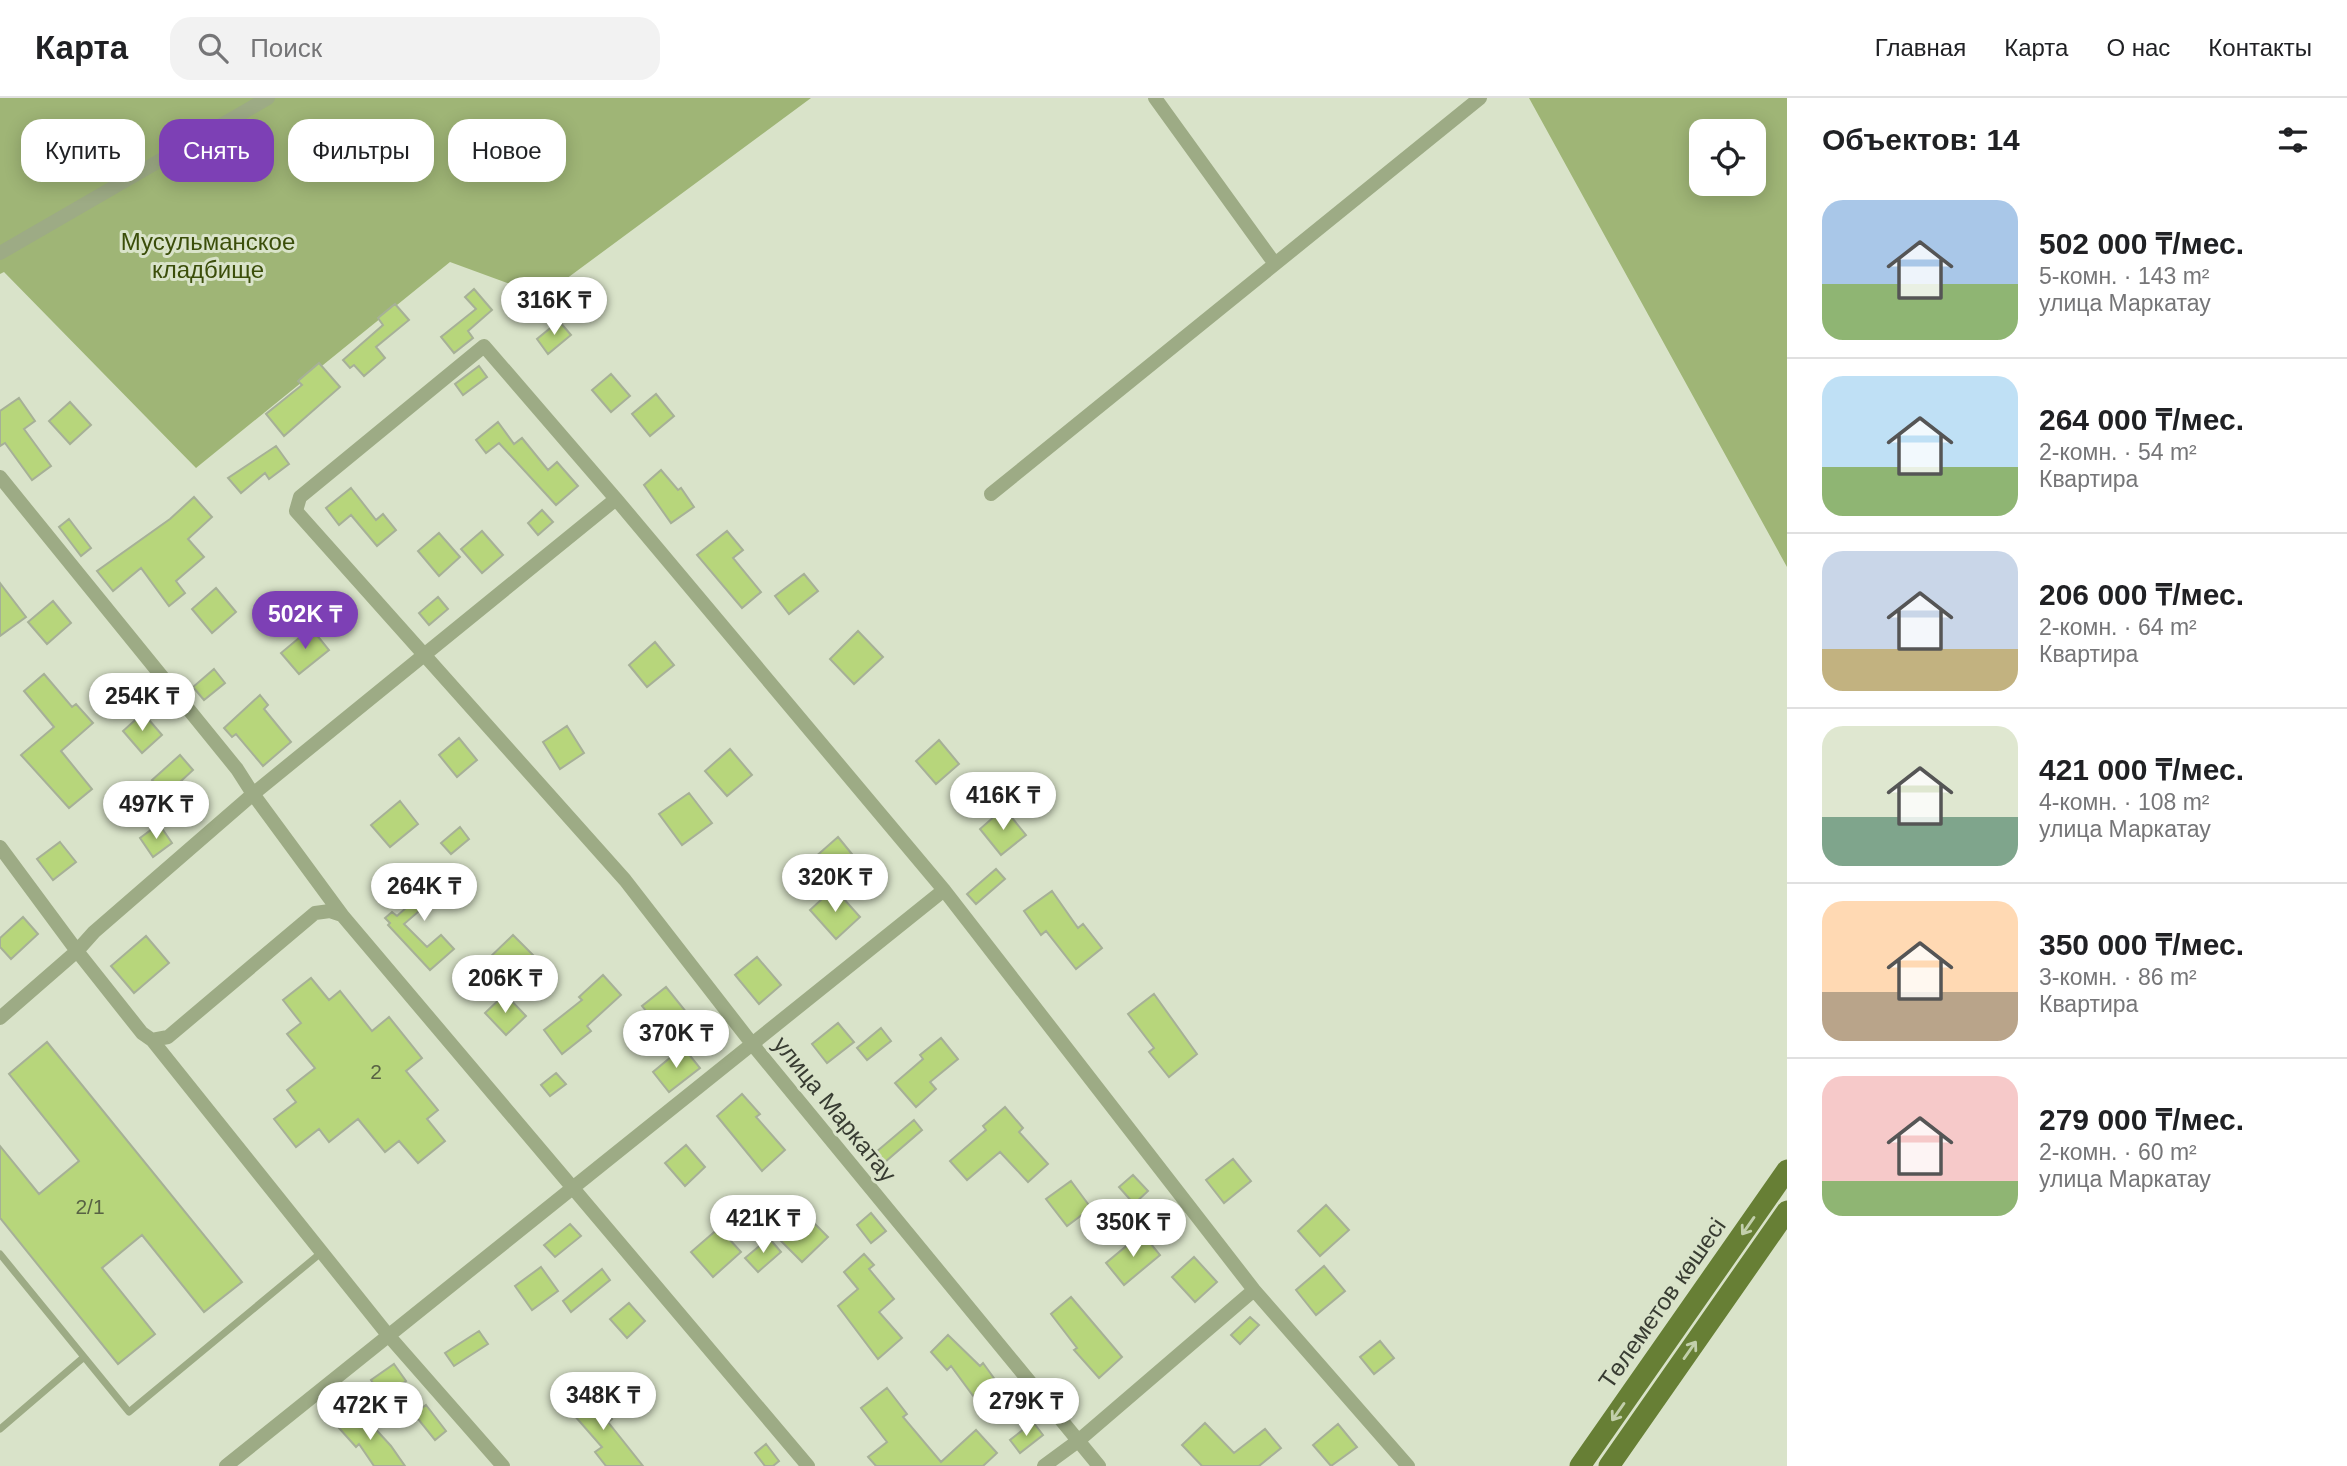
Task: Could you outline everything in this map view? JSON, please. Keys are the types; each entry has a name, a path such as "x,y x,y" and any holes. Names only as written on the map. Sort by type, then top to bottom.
{"main road":[{"name":"Төлеметов көшесі","path":"1580,1466 1787,1170"},
{"name":"Төлеметов көшесі","path":"1609,1466 1787,1211"}],"street":[{"path":"0,253 268,98"},
{"path":"1155,98 1275,264"},
{"path":"991,494 1480,98"},
{"name":"улица Маркатау","path":"616,499 484,346 300,497 296,511 625,880 753,1045 1099,1466"},
{"path":"0,477 237,769 342,915 808,1466"},
{"path":"0,1018 253,794 616,499 944,890 1254,1290 1408,1466"},
{"path":"0,847 142,1033 152,1040 388,1335 503,1466"},
{"path":"226,1466 944,890"},
{"path":"152,1040 168,1037 315,913 330,911 342,915"},
{"path":"1044,1466 1078,1441 1254,1290"}],"lane":[{"path":"0,1254 129,1412 322,1252"},
{"path":"0,1429 84,1357"}],"green space":[{"name":"Мусульманское кладбище","path":"0,98 811,98 543,296 450,262 196,468 4,272 0,274"},
{"path":"1529,98 1787,98 1787,567"}],"building":[{"path":"474,289 492,310 468,331 473,338 454,353 441,337 476,309 465,297"},
{"path":"395,304 409,320 376,347 385,358 364,376 354,365 350,368 343,360 383,325 378,318"},
{"path":"559,321 571,335 548,354 537,339"},
{"path":"319,363 340,387 284,436 266,414 302,385 298,381"},
{"path":"479,366 487,377 463,395 455,384"},
{"path":"611,374 630,396 611,412 592,390"},
{"path":"656,394 674,416 650,436 632,414"},
{"path":"19,398 35,421 24,429 51,466 32,480 5,443 0,446 0,411"},
{"path":"70,402 91,425 70,444 49,421"},
{"path":"498,422 514,444 522,438 548,470 557,462 578,486 556,505 499,443 486,453 476,440"},
{"path":"276,446 289,464 269,479 265,473 241,493 228,478"},
{"path":"661,470 678,490 681,488 694,507 671,523 644,485"},
{"path":"351,488 376,520 383,514 396,530 377,546 351,515 339,525 326,508"},
{"path":"194,497 212,517 188,539 204,557 176,581 185,593 169,606 141,568 113,591 97,571 170,519"},
{"path":"542,510 553,522 538,535 528,523"},
{"path":"69,519 91,548 81,556 59,527"},
{"path":"482,531 503,555 482,573 461,549"},
{"path":"727,531 743,550 733,558 761,592 742,608 697,555"},
{"path":"439,533 460,557 439,576 418,551"},
{"path":"804,574 818,591 789,614 775,596"},
{"path":"0,583 26,617 0,636"},
{"path":"216,588 236,612 212,633 192,609"},
{"path":"438,597 448,609 429,625 419,613"},
{"path":"53,601 71,623 47,644 28,622"},
{"path":"311,628 329,650 299,674 281,653"},
{"path":"858,631 883,657 854,684 830,659"},
{"path":"655,642 674,665 647,687 629,665"},
{"path":"214,669 225,683 204,700 193,687"},
{"path":"44,674 72,707 76,704 93,723 61,751 92,789 69,808 21,755 54,727 24,691"},
{"path":"260,695 268,705 264,709 291,742 263,766 236,734 232,737 224,728"},
{"path":"143,713 162,735 142,753 123,731"},
{"path":"567,726 584,753 560,769 543,742"},
{"path":"459,738 477,760 457,777 439,755"},
{"path":"939,740 959,764 936,784 916,761"},
{"path":"730,749 752,775 727,796 705,771"},
{"path":"180,755 193,770 166,795 152,780"},
{"path":"689,793 712,823 682,845 659,814"},
{"path":"400,801 418,824 390,847 371,825"},
{"path":"1004,808 1026,835 1001,855 980,829"},
{"path":"159,824 172,843 153,857 140,838"},
{"path":"460,827 469,839 451,854 441,843"},
{"path":"838,837 856,859 833,880 814,858"},
{"path":"60,842 76,862 53,880 37,859"},
{"path":"454,865 462,874 404,924 427,947 441,935 454,949 430,970 388,925 390,923 385,918 392,912 397,916"},
{"path":"996,869 1005,879 976,904 967,894"},
{"path":"834,888 860,917 836,939 810,910"},
{"path":"1052,891 1078,928 1083,924 1102,948 1076,969 1046,931 1041,935 1024,911"},
{"path":"23,917 38,934 11,959 0,947 0,938"},
{"path":"513,935 535,957 507,984 486,961"},
{"path":"146,936 169,963 134,993 111,966"},
{"path":"757,957 781,985 759,1004 735,975"},
{"path":"603,975 621,995 587,1026 591,1031 562,1054 544,1030 582,1000 579,997"},
{"path":"311,978 329,1000 340,991 372,1031 389,1017 422,1058 406,1071 438,1110 427,1119 445,1141 418,1163 399,1141 385,1152 358,1119 329,1142 319,1129 296,1147 274,1119 296,1102 287,1090 315,1068 287,1034 301,1023 283,1000"},
{"path":"666,987 691,1018 667,1037 642,1006"},
{"path":"505,994 526,1016 506,1035 485,1013"},
{"path":"1154,994 1197,1054 1169,1077 1149,1052 1154,1048 1128,1014"},
{"path":"838,1023 854,1042 827,1063 812,1044"},
{"path":"881,1028 891,1041 867,1060 857,1048"},
{"path":"941,1038 958,1059 930,1082 936,1089 916,1107 895,1083 923,1059 920,1055"},
{"path":"47,1042 242,1282 204,1312 142,1235 102,1268 155,1334 118,1364 0,1218 0,1146 39,1194 79,1161 9,1074"},
{"path":"683,1047 700,1068 669,1092 653,1072"},
{"path":"556,1073 566,1084 550,1096 541,1085"},
{"path":"742,1094 760,1114 756,1117 785,1150 762,1171 717,1116"},
{"path":"1005,1107 1023,1128 1019,1132 1048,1164 1028,1182 1000,1152 967,1180 950,1161 986,1130 983,1126"},
{"path":"914,1120 922,1130 885,1162 876,1152"},
{"path":"686,1145 705,1167 685,1186 665,1163"},
{"path":"1233,1159 1251,1181 1224,1203 1206,1180"},
{"path":"1133,1175 1148,1191 1134,1204 1119,1187"},
{"path":"1071,1181 1091,1208 1067,1226 1046,1199"},
{"path":"1326,1205 1349,1230 1320,1256 1298,1231"},
{"path":"871,1213 886,1231 871,1243 857,1225"},
{"path":"806,1215 828,1237 802,1262 780,1240"},
{"path":"570,1224 581,1236 555,1257 544,1245"},
{"path":"719,1228 741,1252 713,1277 691,1252"},
{"path":"1142,1233 1160,1255 1124,1285 1106,1263"},
{"path":"769,1238 781,1252 758,1272 745,1258"},
{"path":"864,1254 874,1265 869,1269 894,1299 879,1312 902,1338 878,1359 838,1306 858,1289 844,1272"},
{"path":"1194,1257 1217,1282 1195,1302 1172,1277"},
{"path":"1324,1266 1345,1291 1316,1315 1296,1290"},
{"path":"541,1267 558,1291 532,1310 515,1286"},
{"path":"602,1269 610,1280 571,1312 563,1301"},
{"path":"1071,1297 1122,1357 1099,1378 1074,1350 1077,1348 1051,1314"},
{"path":"629,1303 645,1321 627,1338 610,1319"},
{"path":"1250,1317 1259,1325 1240,1344 1231,1335"},
{"path":"479,1331 488,1344 454,1366 445,1353"},
{"path":"948,1335 980,1366 983,1363 996,1381 974,1397 951,1366 947,1370 931,1352"},
{"path":"1380,1341 1394,1358 1374,1374 1360,1357"},
{"path":"394,1364 406,1381 383,1397 371,1380"},
{"path":"887,1388 907,1414 903,1417 941,1462 976,1430 997,1453 983,1466 876,1466 868,1457 887,1442 861,1408"},
{"path":"587,1390 612,1419 608,1422 643,1466 606,1466 595,1452 602,1447 567,1407"},
{"path":"426,1405 446,1431 435,1440 414,1414"},
{"path":"359,1411 405,1466 374,1466 359,1444 356,1447 339,1428"},
{"path":"1033,1422 1043,1435 1020,1453 1010,1440"},
{"path":"1205,1423 1234,1453 1265,1429 1281,1448 1259,1466 1202,1466 1182,1445"},
{"path":"1338,1424 1357,1447 1331,1466 1313,1445"},
{"path":"766,1444 779,1461 773,1466 765,1466 755,1453"}]}
